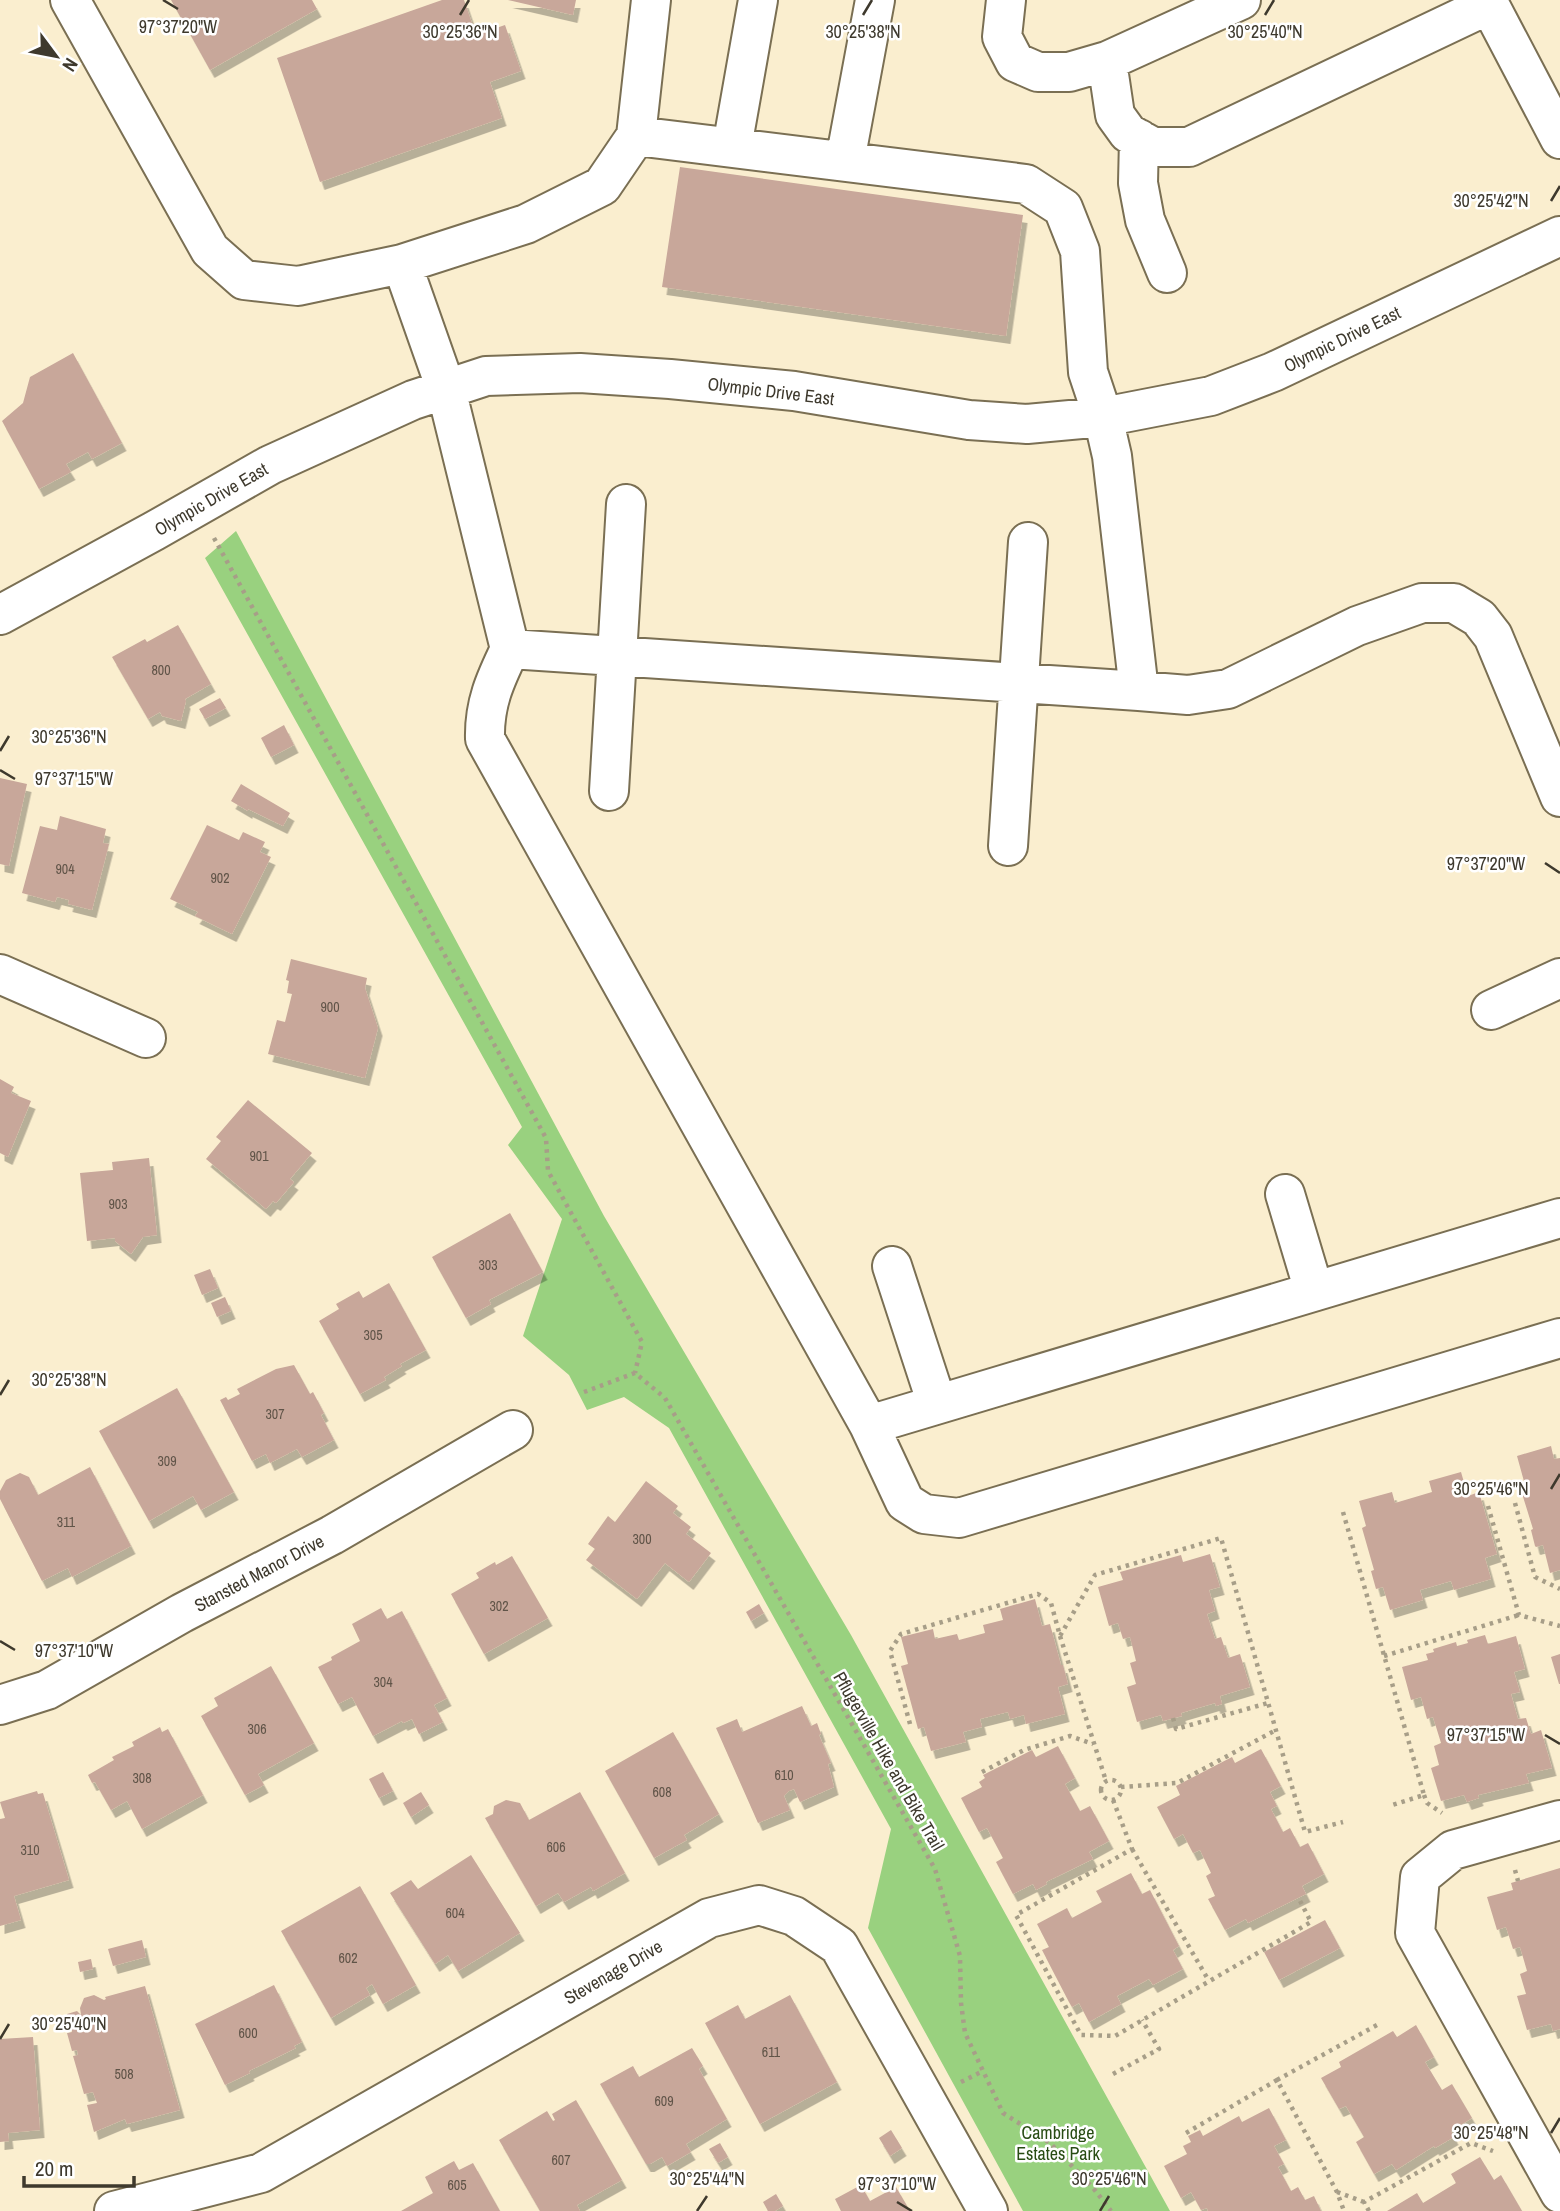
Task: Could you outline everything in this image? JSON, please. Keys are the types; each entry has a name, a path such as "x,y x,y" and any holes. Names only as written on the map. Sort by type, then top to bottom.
{"street":[{"path":"70,0 210,250 244,281 298,286 402,264 526,224 602,186 636,136 651,0"},
{"path":"732,148 758,0"},
{"path":"845,161 875,0"},
{"path":"1006,0 1002,37 1015,62 1038,72 1069,72 1107,61 1241,0"},
{"path":"1107,61 1115,116 1128,133 1153,147 1189,147 1488,2 1560,139"},
{"path":"636,136 1026,184 1063,208 1080,251 1088,372 1103,416 1112,456 1139,691"},
{"path":"1139,139 1138,183 1144,220 1167,273"},
{"name":"Olympic Drive East","path":"0,615 270,465 413,400 486,376 580,373 670,379 794,391 969,420 1027,424 1103,416 1210,397 1273,372 1560,236"},
{"path":"402,264 446,389 510,649 493,685 485,718 485,739 869,1425 905,1502 924,1514 960,1518 1560,1338"},
{"path":"609,791 626,504"},
{"path":"1008,846 1028,542"},
{"path":"510,649 1188,695 1228,688 1357,625 1422,603 1454,603 1479,618 1493,636 1560,797"},
{"path":"0,974 146,1038"},
{"path":"1491,1010 1560,978"},
{"path":"1285,1194 1314,1291"},
{"path":"869,1425 1560,1218"},
{"path":"892,1266 937,1404"},
{"name":"Stansted Manor Drive","path":"0,1705 47,1690 182,1613 332,1535 513,1430"},
{"path":"1560,1820 1453,1850 1420,1877 1415,1933 1560,2193"},
{"name":"Stevenage Drive","path":"114,2211 261,2173 709,1918 759,1905 794,1916 839,1946 988,2211"}],"path":[{"path":"221,549 547,1138 548,1171 642,1342 635,1373 584,1392"},
{"name":"Pflugerville Hike and Bike Trail","path":"635,1373 665,1398 935,1869 960,1956 965,2033 1003,2113 1050,2143 1111,2211"},
{"path":"1515,1503 1535,1577 1560,1589"},
{"path":"1488,1506 1519,1615"},
{"path":"1343,1512 1424,1795 1389,1806"},
{"path":"1060,1636 1095,1575 1221,1538 1305,1832 1343,1822"},
{"path":"910,1724 890,1651 901,1634 1038,1594 1051,1603 1106,1781"},
{"path":"1384,1656 1519,1615 1560,1626"},
{"path":"1173,1718 1176,1729 1268,1703"},
{"path":"1121,1787 1177,1783 1276,1730"},
{"path":"982,1772 1024,1750 1070,1736 1094,1744"},
{"path":"1106,1781 1116,1781 1121,1787 1121,1793 1114,1800 1107,1800 1102,1795 1100,1789 1106,1781"},
{"path":"1114,1800 1132,1849 1209,1981"},
{"path":"1132,1849 1016,1915 1081,2035 1115,2035 1311,1922 1298,1897"},
{"path":"1113,2074 1159,2049 1142,2020"},
{"path":"1186,2133 1377,2025"},
{"path":"961,2081 983,2071"},
{"path":"1277,2080 1337,2192 1344,2211"},
{"path":"1364,2202 1471,2143 1496,2152"},
{"path":"1337,2192 1364,2202 1368,2211"}],"green space":[{"name":"Cambridge Estates Park","path":"236,531 604,1216 851,1635 1170,2211 1023,2211 868,1928 891,1829 669,1428 624,1397 587,1410 569,1375 523,1336 562,1219 508,1145 522,1127 205,558"}],"building":[{"path":"171,0 312,0 317,9 210,70"},
{"path":"442,0 464,0 476,35 505,25 521,71 490,82 502,118 320,182 277,58"},
{"path":"508,0 576,0 573,15"},
{"path":"680,167 1023,215 1006,336 662,287"},
{"path":"73,353 122,443 92,459 88,452 66,464 71,472 39,489 2,421 23,403 30,377"},
{"path":"178,625 211,684 185,699 181,721 162,716 160,712 148,719 112,657"},
{"path":"220,698 226,708 205,719 199,709"},
{"path":"284,725 294,745 271,757 261,738"},
{"path":"0,778 27,784 9,866 0,864"},
{"path":"241,784 290,813 283,826 231,801"},
{"path":"60,816 106,829 103,843 109,844 92,910 68,904 69,900 57,897 55,902 22,893 40,826 57,830"},
{"path":"207,825 239,840 243,832 265,842 260,852 271,857 232,934 195,916 198,912 170,899"},
{"path":"291,959 367,978 365,988 378,1028 365,1078 268,1054 277,1020 285,1022 292,994 287,993 289,981 286,980"},
{"path":"0,1079 14,1087 11,1093 31,1101 8,1157 0,1153"},
{"path":"248,1100 312,1153 290,1179 294,1182 276,1203 273,1201 266,1209 206,1159 221,1141 216,1137"},
{"path":"149,1158 157,1235 143,1237 131,1254 115,1241 115,1238 87,1241 80,1173 113,1170 112,1162"},
{"path":"510,1213 543,1272 489,1300 491,1304 466,1318 432,1257"},
{"path":"210,1269 218,1288 202,1295 194,1275"},
{"path":"389,1283 426,1350 400,1364 402,1366 384,1377 386,1380 360,1394 319,1321 339,1309 336,1304 359,1291 363,1298"},
{"path":"225,1297 231,1311 217,1317 211,1303"},
{"path":"294,1365 310,1394 313,1392 334,1440 302,1457 297,1449 270,1463 266,1454 252,1461 220,1400 226,1397 228,1400 240,1394 237,1389 276,1369"},
{"path":"177,1388 234,1492 201,1510 193,1496 149,1521 99,1431"},
{"path":"1551,1446 1554,1459 1560,1458 1560,1570 1550,1573 1543,1545 1535,1546 1531,1530 1533,1529 1520,1487 1525,1485 1517,1456"},
{"path":"90,1467 131,1546 72,1577 68,1568 42,1581 0,1499 0,1491 6,1480 20,1473 29,1477 38,1495"},
{"path":"1461,1472 1468,1496 1479,1492 1497,1554 1485,1558 1491,1579 1454,1590 1451,1581 1420,1590 1423,1600 1390,1610 1383,1587 1376,1589 1371,1571 1374,1570 1362,1528 1366,1526 1359,1501 1392,1492 1395,1503 1432,1492 1429,1481"},
{"path":"646,1481 678,1506 673,1513 691,1527 686,1534 711,1553 689,1582 665,1563 637,1599 586,1560 595,1549 588,1544 608,1516 615,1522"},
{"path":"1210,1554 1220,1587 1209,1590 1215,1611 1207,1614 1215,1639 1221,1637 1228,1658 1240,1654 1250,1687 1220,1696 1222,1704 1216,1706 1215,1703 1163,1721 1161,1715 1137,1722 1127,1687 1136,1684 1130,1663 1136,1661 1130,1637 1123,1639 1118,1623 1109,1626 1098,1587 1123,1580 1120,1572 1181,1555 1183,1562"},
{"path":"512,1556 548,1618 484,1654 451,1594 479,1578 476,1573"},
{"path":"1035,1599 1042,1626 1050,1624 1068,1684 1058,1687 1065,1714 1026,1724 1024,1715 1010,1719 1008,1712 980,1719 982,1727 963,1732 966,1742 931,1751 924,1727 918,1729 901,1666 908,1664 901,1637 933,1629 935,1639 957,1634 959,1640 985,1633 983,1625 1003,1620 1000,1609"},
{"path":"759,1604 764,1613 751,1621 746,1612"},
{"path":"381,1608 387,1619 402,1611 447,1698 434,1705 443,1722 419,1734 412,1719 403,1723 402,1721 373,1736 352,1697 338,1704 318,1667 360,1641 352,1624"},
{"path":"1485,1635 1488,1644 1516,1636 1525,1669 1514,1672 1520,1692 1511,1694 1518,1719 1526,1718 1531,1734 1541,1730 1552,1768 1526,1774 1529,1783 1478,1795 1479,1798 1467,1802 1464,1795 1441,1801 1431,1768 1439,1765 1434,1746 1441,1743 1433,1717 1427,1719 1421,1697 1411,1700 1402,1667 1428,1660 1426,1654 1434,1652 1433,1649 1456,1642 1457,1646"},
{"path":"1560,1654 1560,1684 1559,1684 1551,1657"},
{"path":"271,1666 314,1743 258,1774 264,1785 245,1795 201,1716 218,1706 214,1698"},
{"path":"802,1706 811,1726 817,1723 831,1763 828,1764 834,1787 800,1802 794,1789 789,1791 784,1796 790,1810 758,1823 716,1728 737,1719 742,1732"},
{"path":"160,1727 162,1732 168,1729 203,1795 142,1829 127,1801 111,1810 88,1775 114,1760 112,1757 134,1746 132,1742"},
{"path":"673,1732 719,1814 684,1835 687,1840 654,1858 605,1771"},
{"path":"1058,1746 1075,1778 1065,1784 1080,1811 1090,1806 1109,1841 1089,1852 1093,1859 1046,1882 1047,1884 1036,1890 1033,1884 1013,1894 996,1862 1003,1858 987,1828 979,1832 961,1798 982,1787 979,1782 985,1778 983,1775 1032,1750 1036,1757"},
{"path":"1261,1749 1281,1786 1270,1792 1277,1806 1271,1809 1283,1832 1290,1828 1300,1847 1308,1843 1324,1874 1302,1886 1306,1894 1248,1923 1246,1919 1225,1930 1208,1899 1215,1896 1206,1876 1211,1873 1200,1850 1193,1853 1183,1834 1174,1839 1157,1807 1180,1795 1176,1786 1232,1757 1235,1763"},
{"path":"383,1772 393,1791 379,1798 369,1779"},
{"path":"37,1791 38,1794 43,1793 69,1880 14,1896 21,1920 0,1926 0,1819 5,1818 0,1802"},
{"path":"421,1792 429,1805 411,1817 403,1803"},
{"path":"580,1792 625,1873 593,1891 591,1887 564,1902 558,1893 536,1906 485,1818 493,1814 494,1806 506,1800 520,1803 529,1820"},
{"path":"471,1855 520,1933 458,1971 448,1955 435,1964 390,1893 411,1880 418,1889"},
{"path":"1560,1868 1560,2029 1553,2031 1551,2024 1527,2030 1517,1996 1526,1994 1520,1974 1527,1971 1520,1947 1513,1949 1506,1927 1497,1930 1487,1897 1513,1890 1511,1883"},
{"path":"1131,1873 1142,1894 1150,1890 1179,1946 1173,1950 1183,1969 1153,1985 1149,1979 1117,1996 1121,2004 1089,2022 1079,2003 1072,2007 1069,2002 1042,1950 1049,1947 1037,1924 1067,1908 1072,1918 1102,1902 1096,1891"},
{"path":"360,1886 416,1985 383,2004 372,1984 366,1988 370,1995 331,2018 281,1931"},
{"path":"1325,1920 1340,1948 1279,1980 1264,1952"},
{"path":"142,1940 146,1957 113,1966 108,1949"},
{"path":"91,1959 93,1969 80,1972 78,1962"},
{"path":"274,1985 302,2042 294,2046 296,2048 225,2085 195,2024"},
{"path":"145,1986 180,2110 127,2124 125,2119 94,2132 87,2105 97,2103 93,2092 84,2094 73,2056 78,2055 77,2050 72,2051 67,2033 72,2032 67,2014 77,2011 81,2015 80,2008 84,1998 94,1995 104,2000 105,1997"},
{"path":"790,1995 837,2082 760,2124 705,2023 738,2005 745,2019"},
{"path":"1416,2025 1434,2057 1425,2062 1442,2090 1452,2084 1472,2118 1451,2131 1454,2137 1435,2148 1434,2146 1396,2170 1392,2164 1374,2174 1356,2142 1364,2137 1346,2106 1339,2109 1321,2078 1341,2067 1339,2062 1393,2031 1397,2037"},
{"path":"33,2037 40,2130 8,2133 9,2141 0,2142 0,2039"},
{"path":"692,2048 703,2066 699,2069 727,2119 686,2144 691,2152 667,2166 662,2157 646,2164 600,2084 633,2066 639,2077"},
{"path":"576,2100 622,2180 577,2205 580,2211 540,2211 499,2140 547,2111 553,2121 555,2120 552,2114"},
{"path":"1269,2108 1286,2140 1274,2146 1284,2164 1278,2167 1291,2191 1298,2187 1305,2200 1314,2196 1321,2211 1208,2211 1207,2208 1201,2210 1191,2192 1181,2198 1164,2166 1187,2154 1183,2146 1191,2142 1188,2136 1200,2130 1203,2136 1239,2116 1242,2122"},
{"path":"891,2130 902,2148 890,2156 879,2138"},
{"path":"720,2143 728,2157 718,2163 709,2149"},
{"path":"1480,2157 1494,2180 1501,2175 1522,2211 1387,2211 1417,2193 1423,2203 1456,2183 1451,2174"},
{"path":"454,2161 459,2170 473,2163 500,2211 401,2211 433,2193 425,2177"},
{"path":"861,2185 870,2201 896,2187 910,2211 841,2211 835,2199"},
{"path":"776,2194 783,2206 775,2211 768,2211 763,2202"}]}
